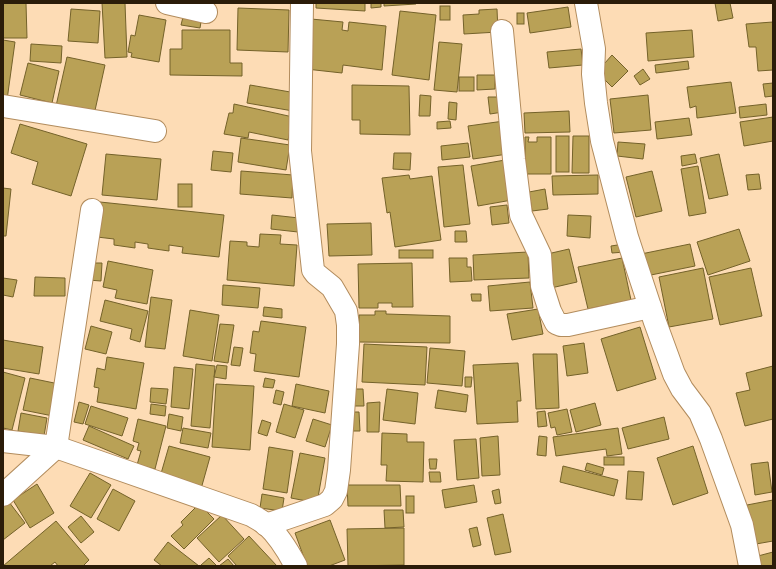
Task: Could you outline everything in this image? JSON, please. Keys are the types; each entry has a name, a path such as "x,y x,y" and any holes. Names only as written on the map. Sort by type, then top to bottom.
{"street":[{"path":"167,3 206,12"},
{"path":"266,525 325,504 332,499 336,491 339,470 348,344 346,311 332,287 313,270 300,151 302,3"},
{"path":"586,3 594,49 596,103 602,141 627,237 674,374 682,389 700,413 711,439 742,525 750,566"},
{"path":"502,31 514,159 521,215 540,255 542,286 550,311 556,323 568,326 650,307"},
{"path":"3,106 156,131"},
{"path":"3,495 56,447 92,210"},
{"path":"3,441 56,447 251,515 266,525 278,537 296,566"}],"building":[{"path":"3,3 26,3 27,38 3,38"},
{"path":"102,3 125,3 127,57 105,58"},
{"path":"316,3 365,3 365,11 316,8"},
{"path":"371,3 381,3 381,7 371,8"},
{"path":"384,3 416,3 416,4 384,6"},
{"path":"715,3 730,3 733,18 718,21"},
{"path":"440,6 450,6 450,20 440,20"},
{"path":"568,7 571,27 530,33 527,13"},
{"path":"238,8 289,10 288,52 237,50"},
{"path":"71,9 100,11 98,43 68,41"},
{"path":"497,9 498,32 464,34 463,15 479,14 479,10"},
{"path":"400,11 436,15 429,80 392,75"},
{"path":"184,13 202,16 200,28 181,25"},
{"path":"517,13 524,13 524,24 517,24"},
{"path":"139,15 166,20 159,62 131,57 132,53 128,52 131,35 135,36"},
{"path":"311,19 343,22 342,30 348,31 349,22 386,26 382,70 343,65 342,73 306,69"},
{"path":"773,22 773,70 758,71 756,47 749,47 746,24"},
{"path":"182,30 230,30 230,63 242,63 242,76 170,75 170,49 182,49"},
{"path":"692,30 694,57 648,61 646,33"},
{"path":"3,40 15,42 7,100 3,100"},
{"path":"439,42 462,44 457,92 434,90"},
{"path":"31,44 62,46 61,63 30,61"},
{"path":"581,49 583,65 549,68 547,52"},
{"path":"612,55 628,71 612,87 597,72"},
{"path":"67,57 105,65 94,115 56,106"},
{"path":"688,61 689,69 656,73 655,65"},
{"path":"28,63 59,71 52,103 20,95"},
{"path":"643,69 650,79 640,85 634,76"},
{"path":"477,75 495,75 495,89 477,90"},
{"path":"459,77 474,77 474,91 459,91"},
{"path":"731,82 736,113 697,118 696,106 690,108 687,87"},
{"path":"773,83 773,96 765,97 763,84"},
{"path":"250,85 296,93 293,111 247,103"},
{"path":"352,85 409,86 410,135 360,134 360,120 352,120"},
{"path":"420,95 431,96 430,116 419,116"},
{"path":"648,95 651,130 614,133 610,99"},
{"path":"488,97 501,97 503,112 490,114"},
{"path":"449,102 457,103 456,120 448,119"},
{"path":"234,104 293,117 288,140 249,132 248,138 224,134 229,113 233,113"},
{"path":"766,104 767,115 740,118 739,107"},
{"path":"569,111 570,132 525,133 524,113"},
{"path":"773,117 773,141 744,146 740,122"},
{"path":"689,118 692,135 657,139 655,122"},
{"path":"450,121 451,128 437,129 437,122"},
{"path":"504,121 508,154 473,159 468,126"},
{"path":"20,124 87,144 71,196 32,184 38,162 11,153"},
{"path":"556,136 569,136 569,172 556,172"},
{"path":"573,136 589,136 589,173 572,173"},
{"path":"525,137 529,137 528,142 537,142 537,137 551,137 551,174 525,174"},
{"path":"241,138 290,145 286,170 238,162"},
{"path":"618,142 645,144 643,159 617,156"},
{"path":"468,143 470,157 442,160 441,146"},
{"path":"213,151 233,153 231,172 211,170"},
{"path":"394,153 411,153 410,170 393,169"},
{"path":"106,154 161,159 157,200 102,195"},
{"path":"695,154 697,163 682,166 681,156"},
{"path":"719,154 728,195 709,199 700,158"},
{"path":"505,160 512,200 478,206 471,166"},
{"path":"463,165 470,224 444,227 438,167"},
{"path":"698,166 706,213 689,216 681,169"},
{"path":"241,171 293,175 292,198 240,194"},
{"path":"652,171 662,211 636,217 626,177"},
{"path":"759,174 761,189 748,190 746,175"},
{"path":"409,175 410,179 432,176 441,240 395,247 390,212 387,213 382,178"},
{"path":"598,175 598,194 553,195 552,176"},
{"path":"178,184 192,184 192,207 178,207"},
{"path":"3,188 11,189 6,236 3,236"},
{"path":"545,189 548,209 532,211 529,192"},
{"path":"100,202 224,215 219,257 182,253 183,247 169,245 169,251 148,248 148,244 135,242 135,248 114,245 114,239 97,237"},
{"path":"507,205 509,223 492,225 490,207"},
{"path":"272,215 299,218 298,232 271,229"},
{"path":"568,215 591,216 590,238 567,236"},
{"path":"371,223 372,255 329,256 327,224"},
{"path":"739,229 750,261 708,275 697,242"},
{"path":"455,231 466,231 467,242 455,242"},
{"path":"260,234 281,235 280,244 297,245 294,286 227,280 230,241 247,242 247,246 259,247"},
{"path":"624,244 625,252 612,253 611,246"},
{"path":"690,244 695,266 646,276 641,254"},
{"path":"569,249 577,282 551,288 543,255"},
{"path":"399,250 433,250 433,258 399,258"},
{"path":"528,252 529,278 474,280 473,255"},
{"path":"449,258 467,258 467,267 471,267 472,281 450,282"},
{"path":"622,258 631,300 588,309 578,267"},
{"path":"108,261 153,270 147,304 115,298 117,290 103,287"},
{"path":"88,263 102,263 101,281 88,280"},
{"path":"412,263 413,307 392,307 392,303 378,303 378,308 359,308 358,264"},
{"path":"703,268 713,319 669,327 659,277"},
{"path":"751,268 762,316 720,325 709,277"},
{"path":"35,277 65,278 65,296 34,296"},
{"path":"3,278 17,280 13,297 3,295"},
{"path":"530,282 533,308 490,311 488,286"},
{"path":"223,285 260,288 258,308 222,305"},
{"path":"471,294 481,294 481,301 472,301"},
{"path":"151,297 172,300 165,349 145,347"},
{"path":"105,300 148,311 140,342 130,339 132,329 100,321"},
{"path":"264,307 282,309 282,318 263,316"},
{"path":"538,309 543,334 512,340 507,314"},
{"path":"190,310 219,315 212,361 183,356"},
{"path":"375,311 386,311 386,314 450,316 450,343 359,342 359,315 375,315"},
{"path":"261,321 306,327 299,377 254,371 256,354 250,353 253,331 259,332"},
{"path":"220,324 234,325 228,363 214,361"},
{"path":"91,326 112,332 106,354 85,349"},
{"path":"640,327 656,379 617,391 601,339"},
{"path":"3,340 43,347 39,374 3,368"},
{"path":"584,343 588,373 567,376 563,346"},
{"path":"364,344 427,347 425,385 362,382"},
{"path":"234,347 243,348 240,366 231,365"},
{"path":"430,348 465,351 462,386 427,383"},
{"path":"533,354 557,354 559,408 536,409"},
{"path":"107,357 144,363 136,409 97,402 99,388 94,387 97,368 105,370"},
{"path":"518,363 521,401 517,401 518,422 477,424 473,365"},
{"path":"196,364 215,366 210,428 191,426"},
{"path":"217,365 227,366 226,379 214,377"},
{"path":"773,366 773,419 745,426 736,393 750,390 746,373"},
{"path":"174,367 193,369 189,409 171,407"},
{"path":"3,372 25,378 12,430 3,428"},
{"path":"465,377 472,377 471,387 465,387"},
{"path":"30,378 59,384 53,416 23,410"},
{"path":"265,378 275,380 273,388 263,387"},
{"path":"216,384 254,386 250,450 212,447"},
{"path":"296,384 329,391 325,413 292,406"},
{"path":"151,388 168,389 166,404 150,402"},
{"path":"350,389 363,389 364,406 350,406"},
{"path":"387,389 418,393 415,424 383,420"},
{"path":"276,390 284,392 281,405 273,403"},
{"path":"438,390 468,395 466,412 435,408"},
{"path":"79,402 89,405 83,424 74,422"},
{"path":"380,402 379,432 367,432 367,403"},
{"path":"595,403 601,425 576,432 570,410"},
{"path":"151,404 166,406 165,416 150,414"},
{"path":"284,404 304,410 295,438 276,432"},
{"path":"91,406 128,418 122,436 85,424"},
{"path":"567,409 572,432 557,435 555,427 551,428 548,413"},
{"path":"545,411 547,426 538,427 537,412"},
{"path":"348,412 359,412 360,431 348,431"},
{"path":"21,413 47,418 44,436 18,431"},
{"path":"169,414 183,417 181,431 167,428"},
{"path":"664,417 669,439 628,449 622,428"},
{"path":"138,419 166,426 155,469 137,465 141,451 137,450 139,443 133,441"},
{"path":"313,419 332,425 325,447 306,441"},
{"path":"262,420 271,423 267,436 258,433"},
{"path":"89,426 134,446 128,459 83,440"},
{"path":"183,428 211,433 208,448 180,443"},
{"path":"618,428 622,454 607,456 606,449 556,456 553,437"},
{"path":"382,433 407,434 407,442 424,442 423,482 386,481 387,465 381,465"},
{"path":"498,436 500,475 482,476 480,438"},
{"path":"539,436 547,437 546,456 537,455"},
{"path":"476,439 479,478 457,480 454,440"},
{"path":"169,446 210,457 201,489 160,477"},
{"path":"693,446 708,493 673,505 657,458"},
{"path":"269,447 293,451 287,493 263,489"},
{"path":"300,453 325,458 317,503 291,498"},
{"path":"604,457 624,457 624,465 604,465"},
{"path":"429,459 437,459 436,469 430,469"},
{"path":"768,462 772,492 755,495 751,464"},
{"path":"587,463 604,468 602,475 585,470"},
{"path":"563,466 618,480 614,496 560,482"},
{"path":"628,471 644,472 642,500 626,499"},
{"path":"429,472 440,472 441,482 430,482"},
{"path":"90,473 111,485 91,518 70,506"},
{"path":"37,484 54,513 30,528 13,500"},
{"path":"347,485 400,485 401,506 348,506"},
{"path":"474,485 477,502 445,508 442,490"},
{"path":"113,489 135,501 119,531 97,519"},
{"path":"499,489 501,503 495,504 492,491"},
{"path":"262,494 284,498 282,511 260,508"},
{"path":"406,496 414,496 414,513 406,513"},
{"path":"773,500 773,541 756,544 747,505"},
{"path":"9,502 25,523 3,540 3,506"},
{"path":"199,504 214,519 184,549 171,536 183,525 181,522"},
{"path":"384,510 403,510 404,527 385,528"},
{"path":"503,514 511,552 495,555 487,518"},
{"path":"222,515 244,539 219,562 197,538"},
{"path":"81,516 94,532 81,543 68,527"},
{"path":"330,520 345,560 329,566 307,566 295,533"},
{"path":"56,521 89,560 83,566 58,566 55,562 50,566 3,566"},
{"path":"477,527 481,545 473,547 469,529"},
{"path":"404,528 404,565 348,566 347,529"},
{"path":"249,536 277,566 237,566 228,556"},
{"path":"168,542 199,566 162,566 154,560"},
{"path":"773,552 773,566 761,566 758,556"},
{"path":"209,558 216,565 215,566 201,565"},
{"path":"228,559 234,566 219,566"}]}
